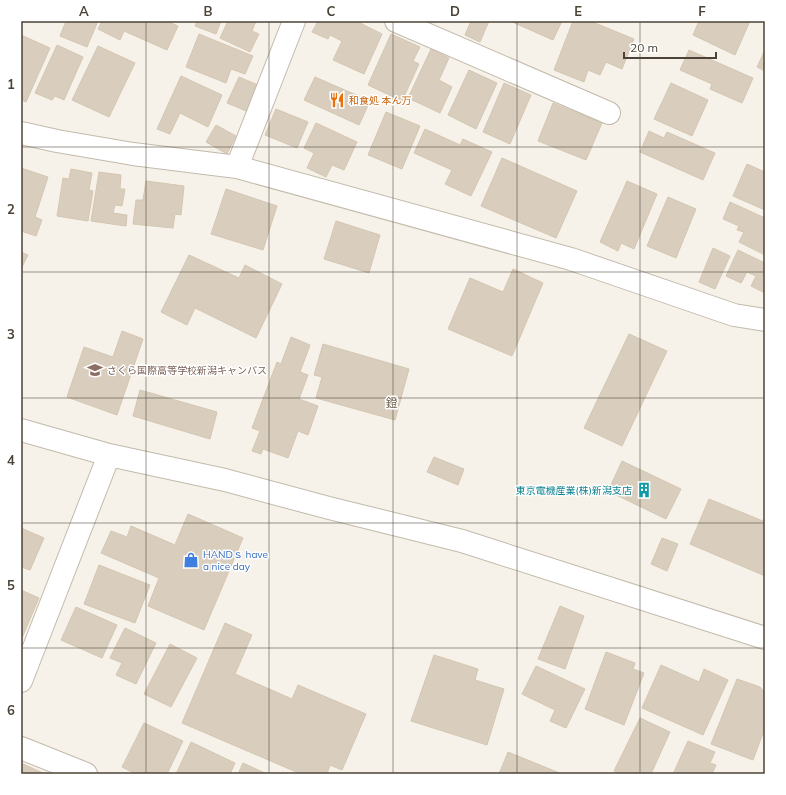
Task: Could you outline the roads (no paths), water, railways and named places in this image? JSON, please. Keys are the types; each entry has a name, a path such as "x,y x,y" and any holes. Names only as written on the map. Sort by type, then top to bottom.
{"street":[{"path":"237,167 294,21"},
{"path":"396,21 608,113"},
{"path":"21,134 133,154 237,167 571,259 734,316 765,320"},
{"path":"21,430 109,455 225,480 329,508 462,540 765,638"},
{"path":"21,681 109,455"},
{"path":"21,748 86,774"}],"place":[{"name":"和食処 本ん万","path":"337,100"},
{"name":"さくら国際高等学校新潟キャンパス","path":"95,370"},
{"name":"東京電機産業(株)新潟支店","path":"644,490"},
{"name":"HANDｓ have a nice day","path":"191,560"}],"district":[{"name":"鐙","path":"392,403"}]}
